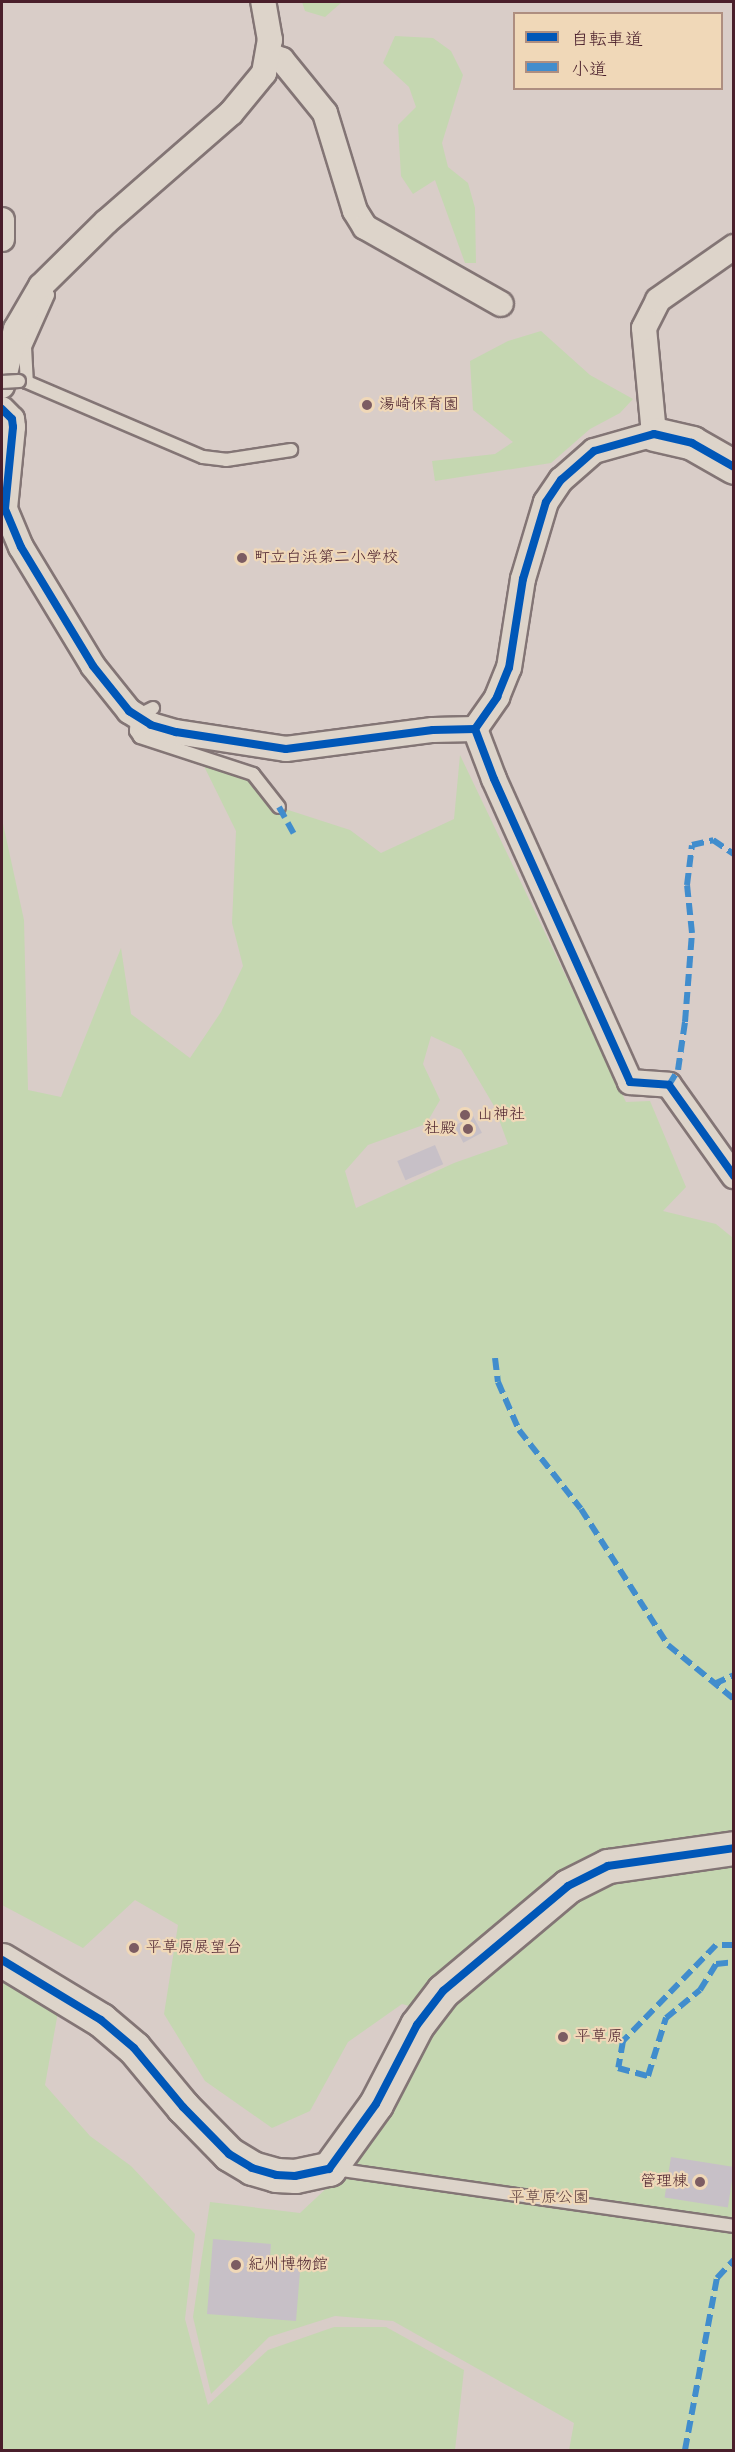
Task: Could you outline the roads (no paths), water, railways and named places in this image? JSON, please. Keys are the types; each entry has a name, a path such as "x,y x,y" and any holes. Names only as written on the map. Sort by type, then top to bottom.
{"street":[{"path":"16,383 9,326 41,286 106,222 231,113 264,73 270,40 263,2"},
{"path":"269,55 282,60 325,113 355,212 365,227 501,304"},
{"path":"2,220 2,239"},
{"path":"654,434 644,328 658,300 734,247"},
{"path":"2,409 12,419 13,427 5,509 21,547 93,666 145,712 176,732 286,749 433,730 476,729"},
{"path":"476,729 497,697 509,668 523,579 546,502 561,480 594,451 654,434 692,442 734,467"},
{"path":"476,729 494,779 630,1082 669,1085 734,1176"},
{"path":"2,1960 101,2020 134,2048 183,2108 229,2154 276,2175 329,2169 376,2104 417,2025 443,1992 530,1915 568,1886 608,1866 734,1848"}],"lane":[{"path":"16,383 25,347 48,295 41,286"},
{"path":"2,382 16,383 203,457 226,460 291,450"},
{"path":"145,712 136,731 140,737 253,774 279,807"},
{"path":"329,2169 734,2226"}],"place":[{"name":"湯崎保育園","path":"367,405"},
{"name":"町立白浜第二小学校","path":"242,558"},
{"name":"山神社","path":"465,1115"},
{"name":"社殿","path":"468,1129"},
{"name":"平草原展望台","path":"134,1948"},
{"name":"平草原","path":"563,2037"},
{"name":"管理棟","path":"700,2182"},
{"name":"紀州博物館","path":"236,2265"}],"park label":[{"name":"平草原公園","path":"549,2198"}]}
